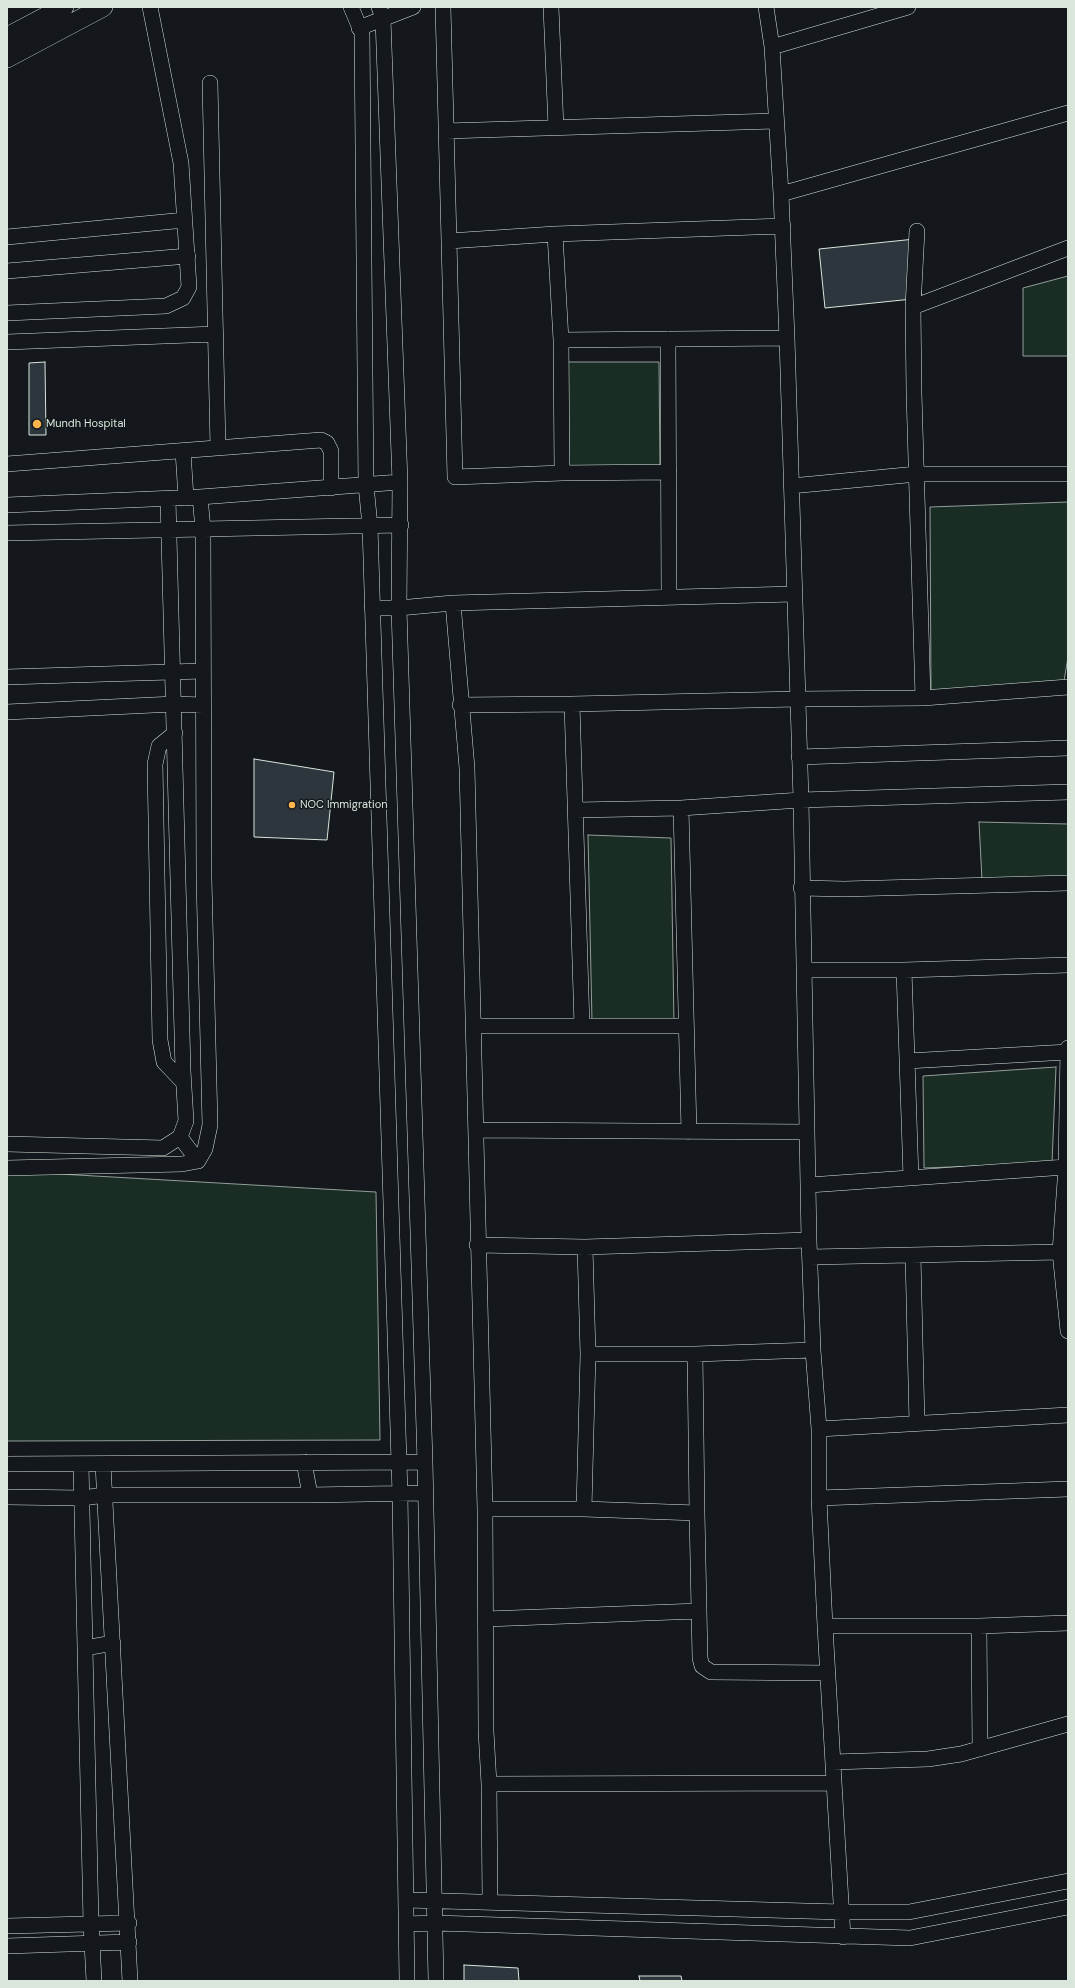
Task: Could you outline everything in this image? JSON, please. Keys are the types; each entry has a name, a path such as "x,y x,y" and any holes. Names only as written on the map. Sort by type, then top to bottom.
{"street":[{"path":"7,37 64,7"},
{"path":"7,58 103,7"},
{"path":"7,313 166,306 175,304 183,298 189,288 181,163 150,7"},
{"path":"351,7 362,33 366,485 370,526 400,1494 407,1981"},
{"path":"360,28 381,13 413,7"},
{"path":"443,7 455,477 562,473 669,472"},
{"path":"551,7 556,128"},
{"path":"766,7 772,47 775,121 781,194 787,338 801,800 801,888 805,970 809,1240 811,1257 813,1350 819,1429 819,1498 825,1626 843,1937"},
{"path":"772,47 908,7"},
{"path":"381,13 400,482 401,525 399,608 425,1462 433,1900 436,1981"},
{"path":"210,83 218,448"},
{"path":"781,194 1068,113"},
{"path":"446,131 775,121"},
{"path":"7,237 185,220"},
{"path":"449,241 555,234 782,226"},
{"path":"917,231 913,307 916,474 923,698"},
{"path":"555,234 560,340 562,473"},
{"path":"913,307 1068,248"},
{"path":"7,271 188,256"},
{"path":"7,342 216,334"},
{"path":"560,340 787,338"},
{"path":"668,339 669,597"},
{"path":"7,464 321,440 327,443 330,451 331,488"},
{"path":"7,1168 182,1164 198,1161 205,1150 210,1125 204,887 203,529 193,497 183,450"},
{"path":"791,486 916,474 1068,474"},
{"path":"7,505 193,497 400,482"},
{"path":"7,1144 163,1148 180,1137 186,1121 168,498"},
{"path":"7,533 401,525"},
{"path":"372,608 399,608 453,603 794,594"},
{"path":"453,603 460,705 467,768 474,1026 477,1245 485,1509 486,1731 489,1784 490,1901"},
{"path":"7,677 203,671"},
{"path":"460,705 923,698 1068,687"},
{"path":"7,712 174,704 203,705"},
{"path":"572,704 582,1026"},
{"path":"174,733 159,746 156,764 160,1040 164,1062 184,1082"},
{"path":"799,757 1068,748"},
{"path":"576,810 681,808 801,800 1068,792"},
{"path":"681,808 688,1132"},
{"path":"801,888 1068,883"},
{"path":"805,970 904,970 1068,964"},
{"path":"904,970 911,1178"},
{"path":"474,1026 686,1026"},
{"path":"1068,1048 1066,1168 1060,1252 1068,1331"},
{"path":"907,1061 1068,1052"},
{"path":"476,1130 807,1132"},
{"path":"180,1137 198,1161"},
{"path":"809,1185 1066,1168"},
{"path":"477,1245 585,1247 809,1240"},
{"path":"584,1509 588,1354 585,1247"},
{"path":"811,1257 1060,1252"},
{"path":"913,1256 917,1424"},
{"path":"588,1354 694,1354 813,1350"},
{"path":"694,1354 700,1658 702,1666 711,1672 828,1673"},
{"path":"819,1429 1068,1415"},
{"path":"304,1462 310,1495"},
{"path":"7,1464 425,1462"},
{"path":"81,1464 91,1923 94,1981"},
{"path":"103,1464 129,1922 130,1981"},
{"path":"819,1498 1068,1489"},
{"path":"7,1497 82,1498 105,1495 310,1495 425,1493"},
{"path":"485,1509 584,1509 697,1513"},
{"path":"486,1619 699,1612"},
{"path":"825,1626 979,1626 1068,1623"},
{"path":"979,1626 980,1749"},
{"path":"85,1648 113,1643"},
{"path":"833,1762 916,1760 961,1754 1068,1724"},
{"path":"489,1784 834,1783"},
{"path":"406,1900 490,1901 842,1912 909,1912 1068,1881"},
{"path":"406,1924 434,1923 910,1938 1068,1908"},
{"path":"7,1926 129,1922"},
{"path":"7,1946 129,1942"}],"green space":[{"path":"1068,276 1068,356 1023,356 1023,288"},
{"path":"568,362 659,362 660,470 569,471"},
{"path":"1068,502 1068,657 1063,687 931,693 930,507"},
{"path":"979,822 1068,824 1068,881 982,880"},
{"path":"588,835 671,838 674,1024 592,1022"},
{"path":"1056,1067 1052,1163 924,1168 923,1076"},
{"path":"7,1171 376,1192 380,1440 7,1441"}],"building":[{"path":"915,239 922,298 825,308 819,249"},
{"path":"45,362 46,435 29,435 29,363"},
{"name":"NOC Immigration","path":"254,759 334,772 327,840 254,837"},
{"path":"464,1965 518,1968 519,1981 464,1981"},
{"path":"639,1976 681,1976 682,1981 640,1981"}],"place":[{"name":"Mundh Hospital","path":"37,424"},
{"name":"NOC Immigration","path":"292,805"}]}
